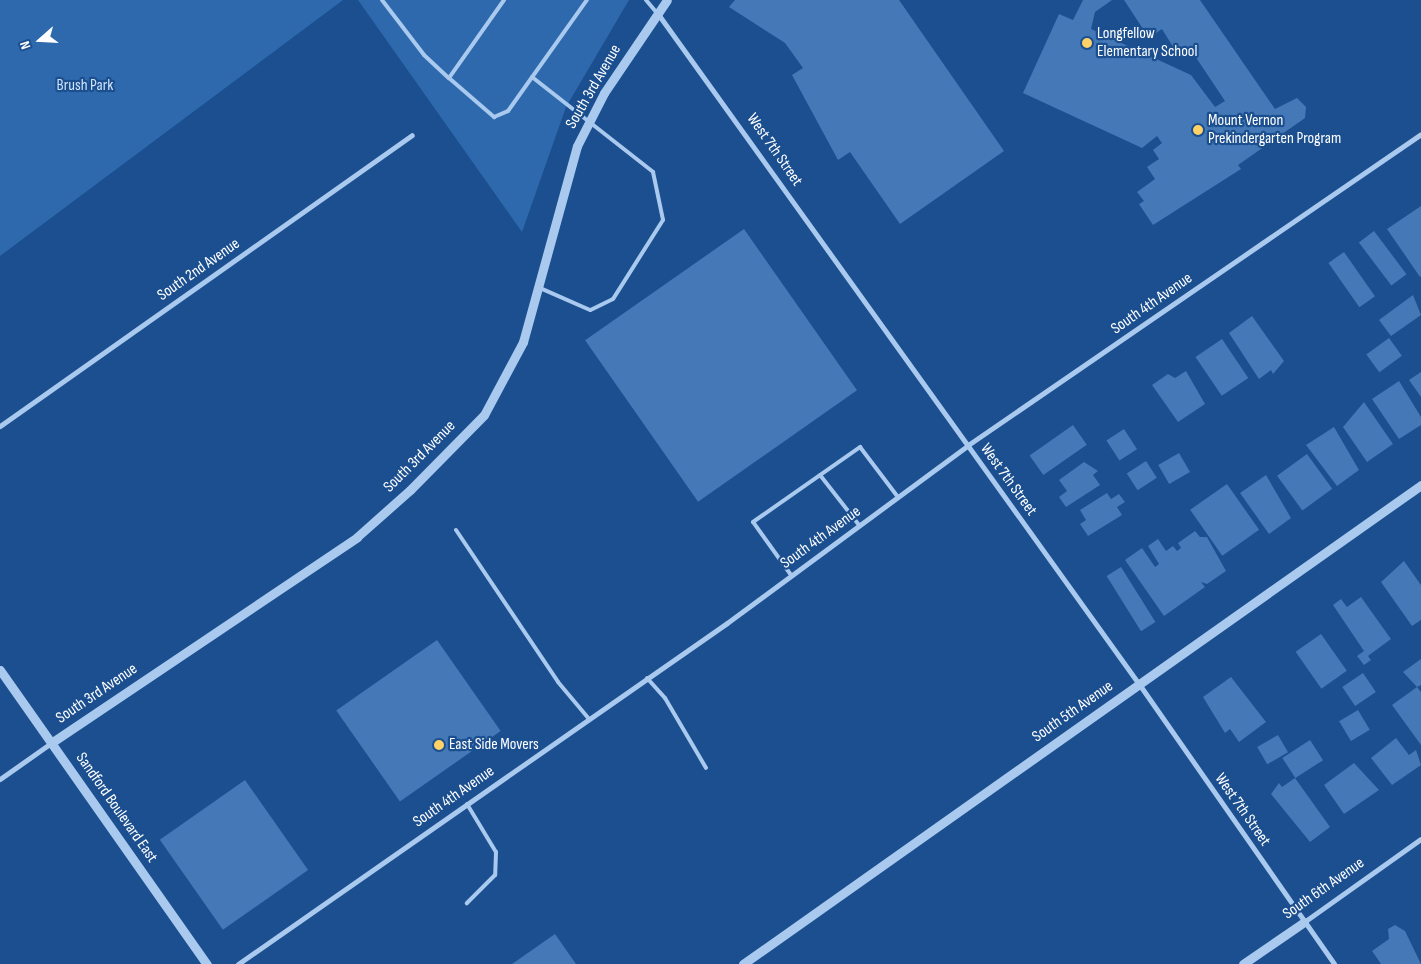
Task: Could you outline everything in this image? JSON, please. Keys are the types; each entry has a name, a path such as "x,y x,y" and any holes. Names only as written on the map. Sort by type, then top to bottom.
{"street":[{"name":"South 3rd Avenue","path":"0,779 357,537 410,490 484,415 523,342 540,288 572,163 589,123 667,0"},
{"name":"West 7th Street","path":"657,13 1139,684 1334,964"},
{"name":"South 4th Avenue","path":"238,964 647,678 968,445 1421,134"},
{"name":"South 2nd Avenue","path":"0,426 412,135"},
{"name":"South 5th Avenue","path":"743,964 1421,485"},
{"name":"Sandford Boulevard East","path":"0,670 207,964"},
{"name":"South 6th Avenue","path":"1243,964 1421,839"}],"lane":[{"path":"382,0 424,55 494,116 508,112 587,0"},
{"path":"449,78 504,0"},
{"path":"646,0 657,13"},
{"path":"532,77 653,172 663,220 613,300 590,310 540,288"},
{"path":"791,575 753,522 860,447 898,497"},
{"path":"820,475 859,525"},
{"path":"456,530 558,682 589,719"},
{"path":"647,678 665,698 706,768"},
{"path":"466,804 496,852 495,875 467,903"}],"green space":[{"name":"Brush Park","path":"0,0 343,0 0,256"},
{"path":"358,0 629,0 566,107 522,232"}],"building":[{"path":"735,0 899,0 1004,151 900,224 850,152 838,160 792,75 803,68 785,43 729,7"},
{"path":"1083,0 1112,0 1095,12 1091,29 1191,75 1215,107 1225,101 1189,47 1178,55 1162,29 1149,38 1124,0 1200,0 1275,109 1297,98 1306,107 1305,118 1238,165 1241,169 1153,225 1139,204 1144,201 1137,192 1155,179 1147,167 1159,159 1153,150 1162,143 1157,136 1142,148 1023,93 1059,14 1073,20"},
{"path":"1421,206 1421,276 1420,277 1387,229"},
{"path":"744,229 857,390 698,502 585,340"},
{"path":"1374,231 1406,274 1391,286 1359,242"},
{"path":"1344,252 1375,296 1359,307 1328,263"},
{"path":"1413,295 1421,315 1391,336 1379,320"},
{"path":"1252,316 1284,361 1273,374 1271,370 1259,379 1229,333"},
{"path":"1389,338 1402,356 1379,372 1366,354"},
{"path":"1222,339 1248,378 1222,396 1195,357"},
{"path":"1186,371 1205,404 1178,422 1152,385 1168,374 1175,378"},
{"path":"1421,372 1421,397 1409,380"},
{"path":"1399,381 1421,417 1421,425 1399,439 1372,399"},
{"path":"1364,402 1393,444 1367,462 1343,427"},
{"path":"1073,425 1087,445 1043,475 1030,455"},
{"path":"1334,427 1359,470 1337,486 1306,445"},
{"path":"1124,429 1137,449 1119,461 1106,440"},
{"path":"1179,453 1190,472 1169,484 1158,465"},
{"path":"1307,454 1332,489 1302,511 1277,476"},
{"path":"1146,461 1157,478 1138,490 1127,474"},
{"path":"1084,462 1098,471 1093,475 1100,485 1066,507 1059,497 1067,491 1059,480"},
{"path":"1266,475 1291,518 1269,534 1240,493"},
{"path":"1227,484 1259,530 1222,556 1190,510"},
{"path":"1107,493 1111,499 1119,494 1125,502 1117,507 1122,515 1088,536 1080,524 1086,520 1080,510"},
{"path":"1195,531 1200,537 1207,537 1226,571 1207,584 1201,582 1205,587 1164,616 1125,560 1142,548 1155,567 1159,564 1148,546 1158,539 1166,551 1173,546 1177,551 1181,548 1178,543"},
{"path":"1404,561 1421,585 1421,620 1412,626 1381,582"},
{"path":"1121,567 1155,622 1141,631 1107,576"},
{"path":"1361,597 1391,639 1368,656 1371,660 1364,665 1357,656 1364,651 1333,605 1341,599 1347,607"},
{"path":"1321,634 1347,671 1321,689 1296,652"},
{"path":"437,640 501,731 400,801 336,711"},
{"path":"1421,659 1421,685 1417,687 1403,672"},
{"path":"1363,673 1376,692 1355,706 1342,687"},
{"path":"1231,677 1266,722 1239,742 1230,729 1225,733 1203,697"},
{"path":"1417,687 1421,692 1421,745 1392,705"},
{"path":"1358,710 1370,730 1351,741 1339,721"},
{"path":"1278,735 1288,752 1267,764 1257,747"},
{"path":"1396,738 1409,755 1416,750 1421,765 1392,785 1371,758"},
{"path":"1310,740 1323,760 1295,778 1282,758"},
{"path":"1354,763 1379,790 1344,814 1324,785"},
{"path":"1295,778 1330,827 1310,842 1271,794 1279,783 1282,787"},
{"path":"245,780 308,870 223,930 160,840"},
{"path":"1395,925 1405,931 1421,964 1381,964 1372,951 1389,939 1388,929"},
{"path":"555,934 576,964 512,964"}],"place":[{"name":"Longfellow Elementary School","path":"1087,43"},
{"name":"Mount Vernon Prekindergarten Program","path":"1198,130"},
{"name":"East Side Movers","path":"439,745"}]}
